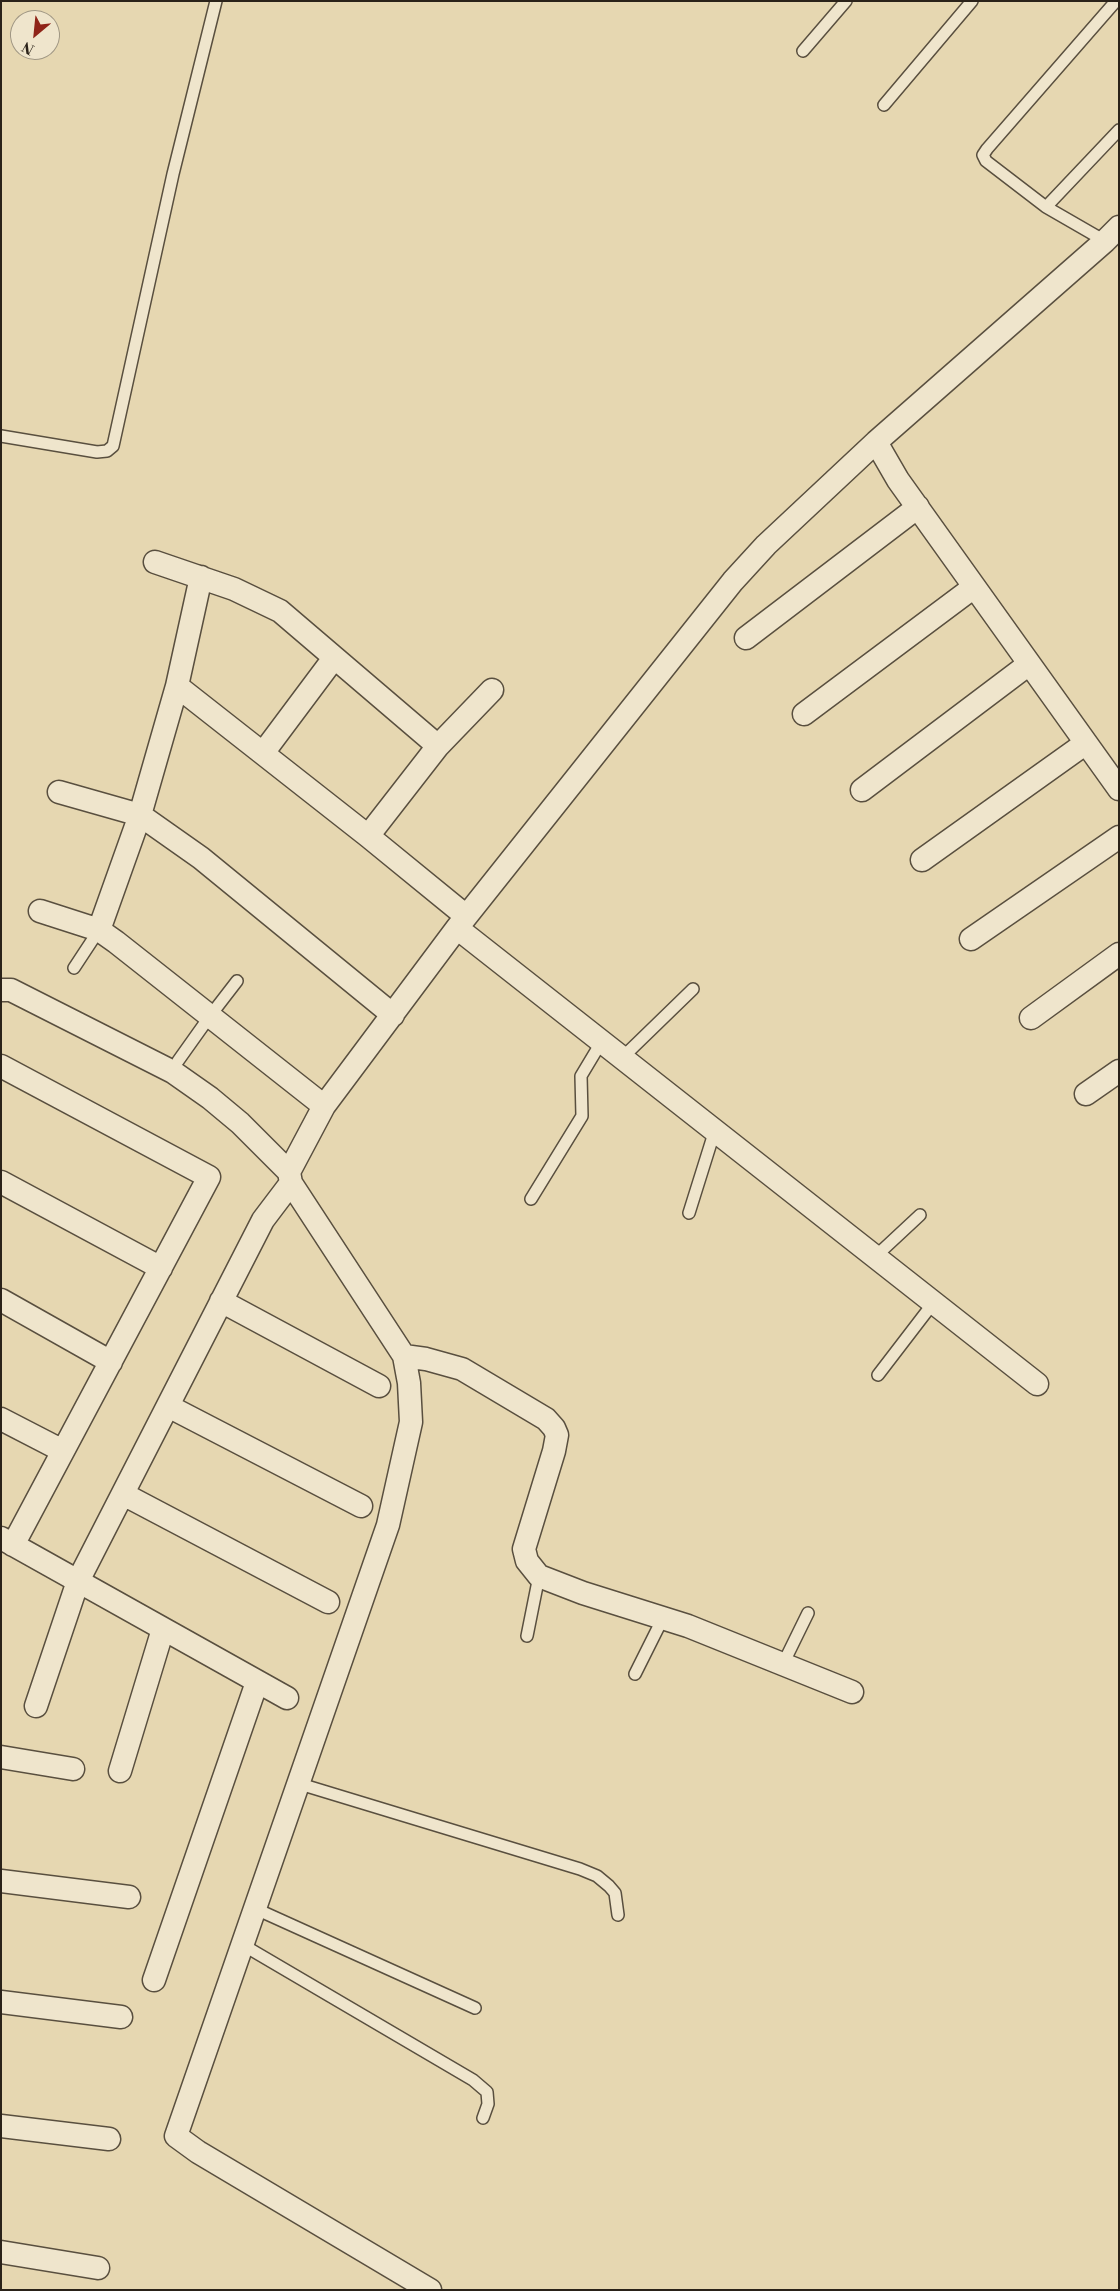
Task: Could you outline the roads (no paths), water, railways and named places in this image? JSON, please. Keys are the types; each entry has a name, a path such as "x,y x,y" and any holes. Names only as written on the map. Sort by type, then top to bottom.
{"street":[{"path":"36,1706 78,1582 262,1220 290,1178 324,1106 462,922 733,581 766,545 876,442 1112,234"},
{"path":"876,442 898,480 1119,790"},
{"path":"746,638 918,507"},
{"path":"155,562 251,596 280,611 438,746"},
{"path":"99,930 140,815 177,686 201,577"},
{"path":"804,714 974,586"},
{"path":"262,753 334,658"},
{"path":"862,790 1029,664"},
{"path":"177,686 368,836 462,922 602,1041 1037,1384"},
{"path":"368,836 438,746 492,690"},
{"path":"922,860 1086,743"},
{"path":"59,792 140,815 201,858 393,1015"},
{"path":"971,939 1119,836"},
{"path":"40,911 99,930 324,1106"},
{"path":"1032,1018 1119,954"},
{"path":"1,990 11,990 173,1072 210,1098 240,1123 290,1178 404,1356 409,1383 411,1422 388,1525 300,1784 176,2136 198,2152 430,2290"},
{"path":"1,1066 209,1177 63,1451 7,1542 287,1698"},
{"path":"1086,1094 1119,1071"},
{"path":"1,1182 161,1268"},
{"path":"1,1300 111,1362"},
{"path":"221,1301 378,1386"},
{"path":"404,1356 426,1359 462,1369 546,1418 554,1428 557,1435 554,1450 524,1549 527,1561 539,1576 583,1593 663,1618 852,1692"},
{"path":"168,1406 361,1506"},
{"path":"1,1419 63,1451"},
{"path":"123,1494 328,1602"},
{"path":"120,1771 163,1629"},
{"path":"154,1980 257,1682"},
{"path":"1,1757 74,1769"},
{"path":"1,1880 129,1897"},
{"path":"1,2002 121,2017"},
{"path":"1,2126 110,2139"},
{"path":"1,2252 98,2268"}],"lane":[{"path":"1,436 97,452 108,451 113,446 173,174 216,1"},
{"path":"803,52 846,1"},
{"path":"884,105 972,1"},
{"path":"1112,234 1046,207 986,160 984,156 987,149 1116,1"},
{"path":"1046,207 1119,130"},
{"path":"74,968 99,930"},
{"path":"178,1061 237,982"},
{"path":"623,1057 693,989"},
{"path":"531,1199 582,1116 581,1076 602,1041"},
{"path":"689,1213 715,1130"},
{"path":"876,1256 920,1215"},
{"path":"878,1375 934,1302"},
{"path":"527,1636 539,1576"},
{"path":"782,1664 808,1613"},
{"path":"635,1674 663,1618"},
{"path":"300,1784 580,1869 597,1876 615,1894 618,1915"},
{"path":"256,1909 474,2008"},
{"path":"243,1945 473,2080 487,2092 488,2104 483,2118"}]}
